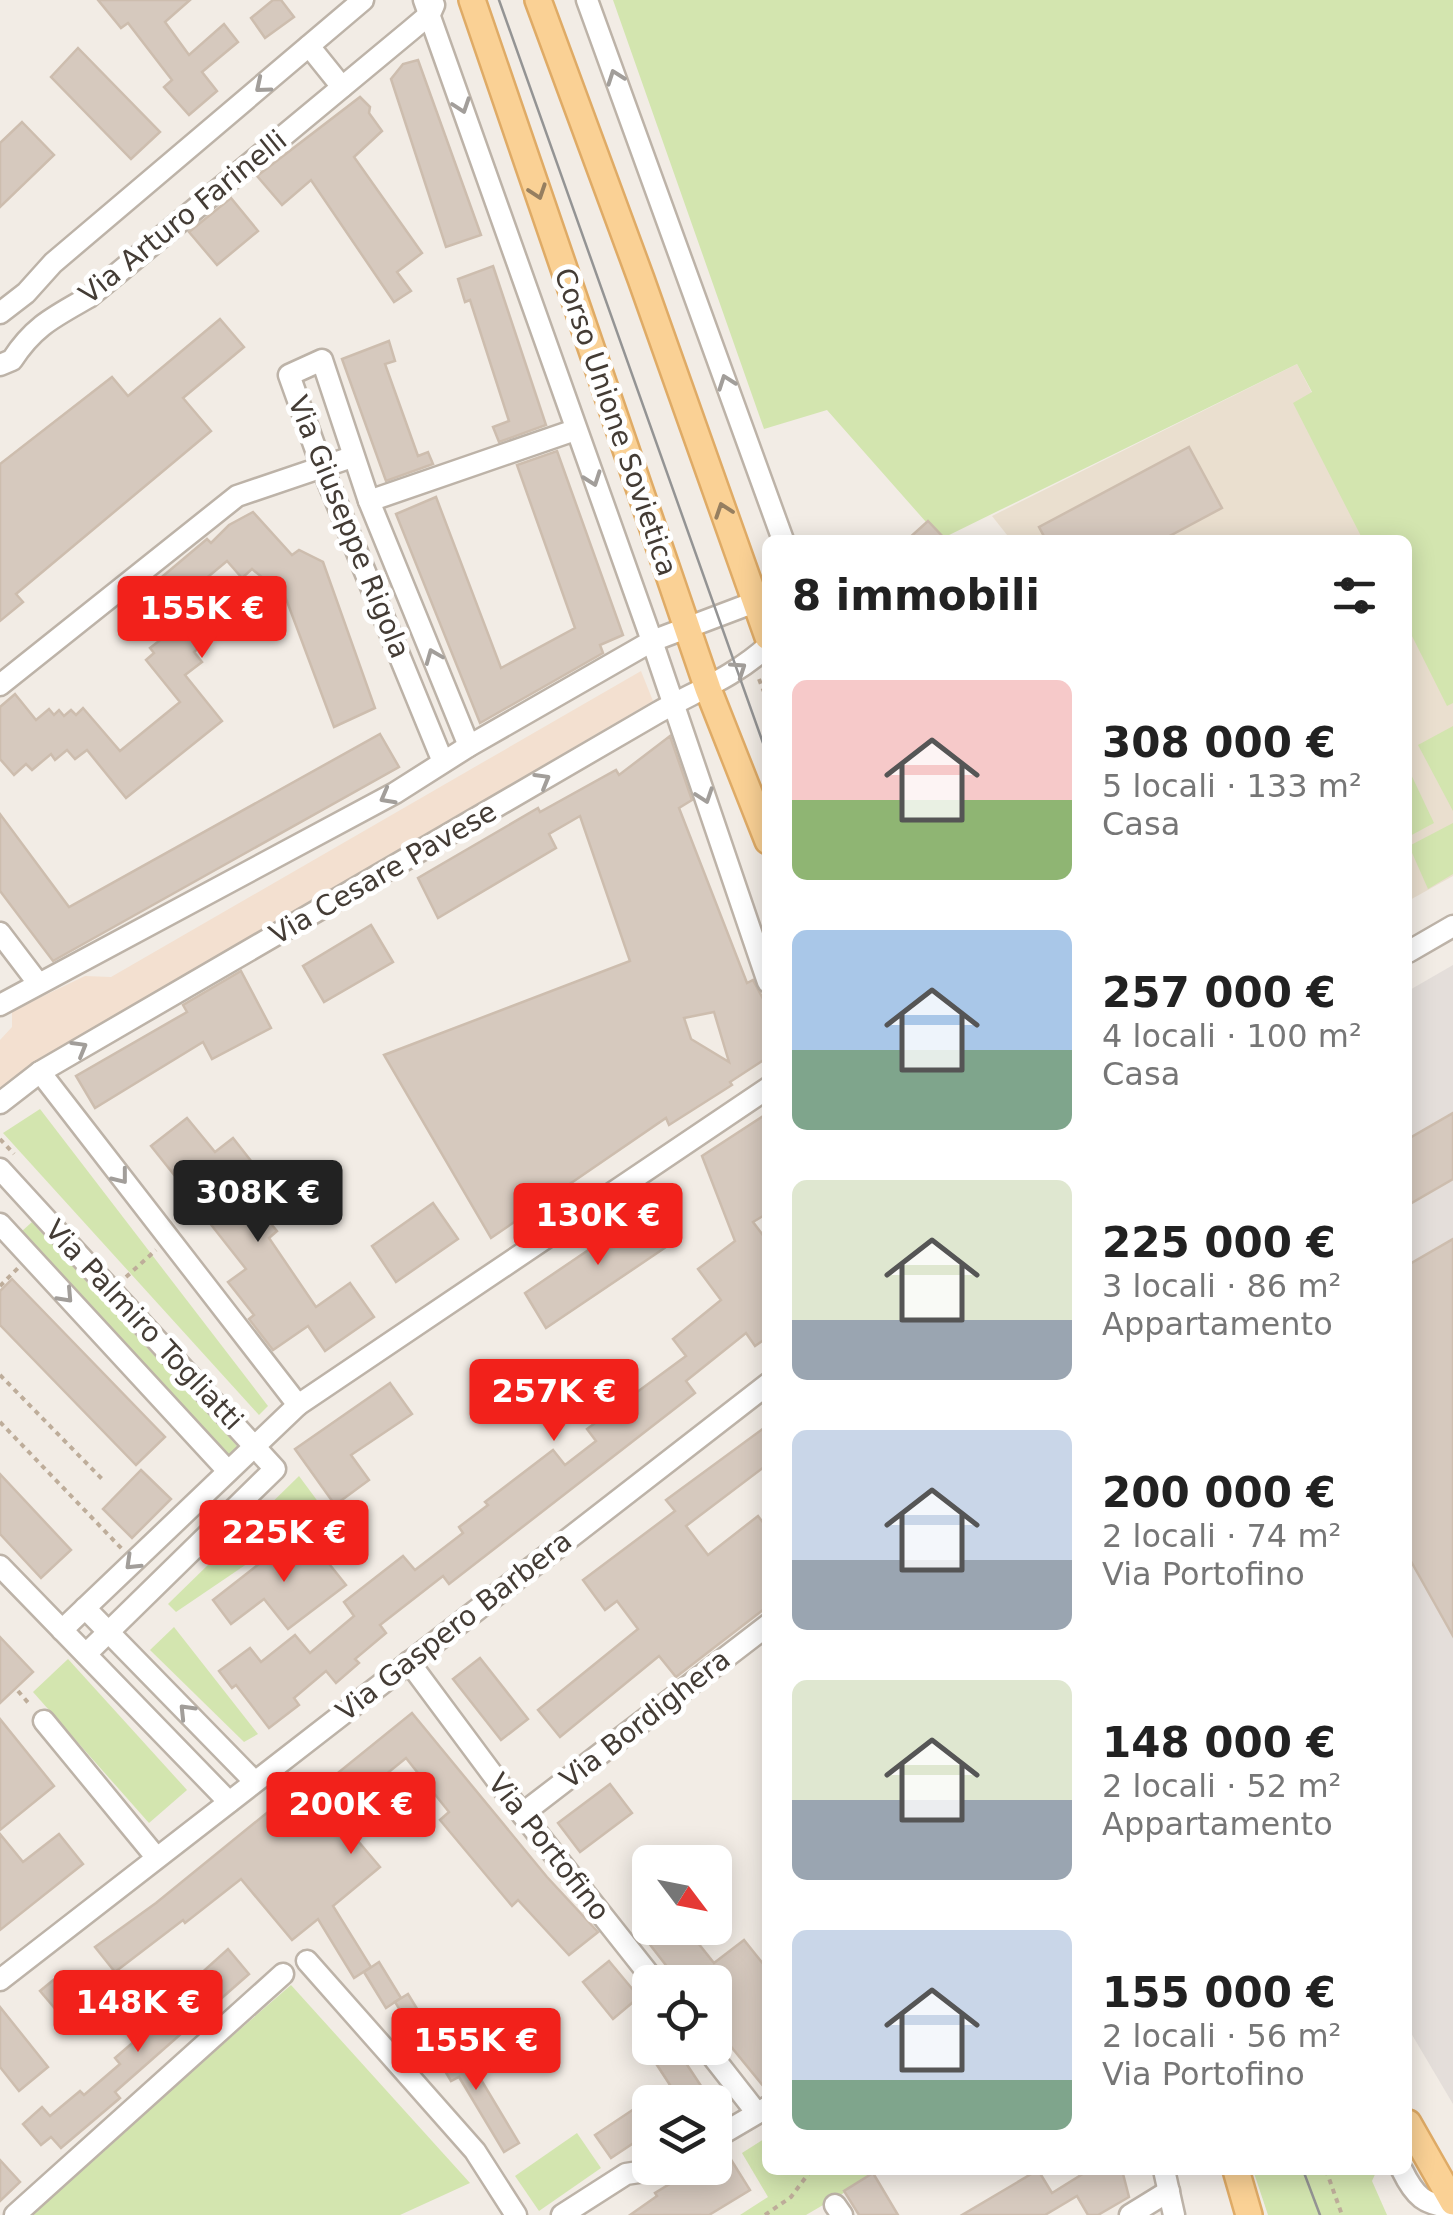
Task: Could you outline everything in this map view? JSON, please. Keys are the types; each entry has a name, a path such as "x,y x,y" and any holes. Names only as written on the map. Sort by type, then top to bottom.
{"main road":[{"name":"Corso Unione Sovietica","path":"472,0 708,689 762,826"},
{"path":"538,0 762,620"},
{"path":"1412,2131 1453,2205"},
{"path":"1238,2175 1250,2215"}],"street":[{"name":"Via Arturo Farinelli","path":"20,342 15,323 0,314 53,264 363,0"},
{"path":"588,0 780,535"},
{"name":"Via Arturo Farinelli","path":"0,364 12,360 20,342 89,297 342,87 431,5"},
{"name":"Corso Unione Sovietica","path":"431,5 762,964"},
{"path":"308,46 342,87"},
{"name":"Via Giuseppe Rigola","path":"444,762 322,468 289,374 322,360 352,457 470,746"},
{"name":"Corso Unione Sovietica","path":"369,501 575,430"},
{"path":"0,684 238,496 352,457"},
{"path":"0,1004 395,793 652,641 755,602"},
{"name":"Via Cesare Pavese","path":"0,1103 40,1072 674,704 708,689 762,651"},
{"path":"1412,945 1453,926"},
{"path":"0,933 38,983"},
{"path":"40,1072 298,1406"},
{"path":"256,1445 298,1406 762,1092"},
{"name":"Via Palmiro Togliatti","path":"0,1168 275,1469 86,1654"},
{"name":"Via Palmiro Togliatti","path":"34,1205 2,1230 228,1471"},
{"name":"Via Gaspero Barbera","path":"0,1980 762,1389"},
{"name":"Via Palmiro Togliatti","path":"62,1630 256,1445"},
{"path":"0,1566 229,1802"},
{"path":"85,1608 254,1781"},
{"name":"Via Bordighera","path":"522,1814 762,1629"},
{"name":"Via Portofino","path":"409,1662 642,1965"},
{"path":"44,1721 156,1857"},
{"path":"307,1961 475,2152 516,2215"},
{"path":"15,2215 283,1974"},
{"path":"721,2065 762,2110 732,2128"},
{"path":"562,2215 632,2173"},
{"path":"1165,2175 1174,2215"},
{"path":"1404,2175 1410,2187 1429,2205 1453,2205"},
{"path":"1130,2215 1169,2191"}],"path":[{"path":"125,1277 160,1248"},
{"path":"0,1375 102,1479"},
{"path":"0,1422 134,1561"},
{"path":"765,2215 791,2197 806,2175"},
{"path":"1328,2175 1342,2215"}],"shaded area":[{"path":"1297,364 1385,535 1007,535 992,516"},
{"path":"1412,586 1453,666 1453,876 1412,899"},
{"path":"641,671 653,701 28,1066 0,1089 0,1040 12,1027 12,1011 85,976 111,977"},
{"path":"1453,965 1453,2104 1412,2035 1412,989"}],"green space":[{"path":"613,0 1453,0 1453,703 1447,706 1412,636 1412,535 1360,535 1293,403 1312,392 1297,364 949,535 937,535 827,410 764,429"},
{"path":"1453,726 1453,811 1418,745"},
{"path":"1412,776 1434,823 1412,835"},
{"path":"1453,823 1453,874 1428,889 1412,844"},
{"path":"40,1109 268,1406 259,1415 3,1133"},
{"path":"32,1222 239,1448 229,1459 21,1232"},
{"path":"299,1476 325,1511 176,1612 168,1604"},
{"path":"174,1627 258,1734 244,1742 150,1650"},
{"path":"68,1659 187,1790 149,1823 33,1692"},
{"path":"291,1985 470,2183 400,2215 26,2215"},
{"path":"577,2133 601,2168 539,2211 515,2176"},
{"path":"762,2140 762,2175 874,2175 806,2215 740,2215 768,2197 742,2153"},
{"path":"1255,2175 1375,2175 1372,2181 1387,2215 1268,2215"}],"building":[{"path":"98,0 190,0 165,22 189,55 224,24 238,42 202,72 217,91 189,115 164,87 172,80 128,23 121,28"},
{"path":"273,0 281,0 294,17 265,38 251,18"},
{"path":"78,48 160,132 131,159 51,77"},
{"path":"418,60 481,235 446,247 391,79 403,64"},
{"path":"360,97 382,131 354,157 422,253 397,272 411,291 394,302 311,180 282,205 257,176"},
{"path":"22,122 54,155 0,207 0,143"},
{"path":"231,198 258,231 217,265 189,232"},
{"path":"493,266 546,425 499,442 493,427 509,421 470,300 465,302 458,279"},
{"path":"220,319 244,347 183,398 211,431 16,594 23,602 0,621 0,464 112,377 128,396"},
{"path":"389,341 395,361 385,364 418,456 428,452 433,464 386,481 342,359"},
{"path":"1189,447 1222,508 1171,535 1043,535 1039,527"},
{"path":"557,451 623,635 600,645 603,653 480,723 396,514 436,497 501,668 575,628 517,465"},
{"path":"253,512 292,555 299,550 323,562 375,708 334,727 285,596 252,569 242,578 227,561 203,581 224,606 215,613 221,621 203,636 207,641 194,652 202,662 185,675 222,721 126,798 87,750 75,759 67,750 55,760 51,754 32,770 26,764 14,775 0,759 0,707 15,694 36,720 49,709 54,715 59,710 64,716 71,710 76,715 83,708 120,751 180,702 146,660 154,653 150,648 159,641 156,637 164,631 160,626 173,615 150,587 207,539 211,543 229,525"},
{"path":"928,521 941,535 913,535"},
{"path":"380,734 399,767 53,961 0,891 0,814 69,907"},
{"path":"670,736 692,800 679,808 747,983 753,980 762,997 762,1061 669,1125 666,1118 491,1238 384,1055 630,961 580,816 549,834 556,848 438,918 418,878 538,808 540,812 616,770 619,775","holes":["714,1012 729,1062 691,1039 684,1018"]},
{"path":"371,925 393,962 324,1002 303,966"},
{"path":"241,971 271,1028 212,1059 203,1042 95,1108 76,1076 187,1012 183,1005"},
{"path":"1453,1113 1453,1179 1412,1203 1412,1137"},
{"path":"762,1117 762,1217 753,1222 762,1234 762,1341 755,1346 746,1333 686,1381 695,1393 449,1584 443,1576 380,1625 386,1633 355,1659 359,1663 336,1683 326,1671 294,1698 299,1705 269,1728 236,1685 232,1688 219,1671 250,1648 261,1662 295,1635 310,1653 354,1616 344,1602 403,1556 415,1570 463,1533 459,1527 488,1505 485,1502 553,1450 565,1465 596,1441 587,1429 686,1356 673,1339 721,1300 698,1269 735,1241 702,1156"},
{"path":"187,1118 215,1152 233,1138 266,1180 247,1195 277,1231 269,1238 316,1307 350,1283 374,1317 325,1351 308,1326 273,1350 249,1319 254,1315 228,1282 246,1269 205,1217 224,1201 201,1172 183,1186 151,1146"},
{"path":"433,1203 458,1239 396,1282 372,1246"},
{"path":"649,1209 672,1243 546,1328 525,1293"},
{"path":"1453,1239 1453,1636 1412,1563 1412,1263"},
{"path":"12,1279 165,1437 136,1465 0,1325 0,1291"},
{"path":"390,1383 412,1414 351,1455 369,1480 335,1505 295,1449"},
{"path":"762,1429 762,1469 686,1526 708,1555 758,1516 762,1521 762,1611 676,1677 659,1656 560,1737 538,1710 638,1629 617,1601 605,1610 583,1580 675,1511 666,1500"},
{"path":"141,1470 171,1499 132,1538 103,1509"},
{"path":"0,1474 71,1550 41,1578 0,1534"},
{"path":"306,1535 346,1585 288,1629 264,1599 231,1624 213,1600 273,1553 277,1558"},
{"path":"0,1637 33,1672 0,1703"},
{"path":"480,1658 528,1719 501,1740 453,1679"},
{"path":"412,1713 547,1877 598,1932 569,1955 518,1900 512,1906 440,1820 449,1812 406,1758 336,1815 380,1867 333,1906 371,1967 354,1978 318,1919 292,1940 241,1879 115,1972 95,1947 156,1903 306,1781 323,1785"},
{"path":"0,1719 54,1786 0,1830"},
{"path":"610,1784 632,1813 580,1852 558,1823"},
{"path":"0,1834 23,1862 59,1834 83,1864 0,1930"},
{"path":"744,1940 762,1962 762,2085 732,2048 732,1965 666,1965 650,1945 700,1945 714,1963"},
{"path":"228,1949 249,1974 115,2092 120,2098 61,2148 51,2137 41,2145 23,2124 42,2107 50,2116 80,2091 84,2095 120,2064 115,2058 203,1982 198,1976"},
{"path":"609,1961 632,1989 632,2003 613,2019 583,1982"},
{"path":"379,1962 401,1998 386,2008 364,1972"},
{"path":"57,1977 80,2003 63,2018 40,1991"},
{"path":"408,1994 433,2035 420,2043 395,2002"},
{"path":"0,2007 48,2067 19,2091 0,2067"},
{"path":"445,2037 467,2072 474,2068 519,2143 504,2152 459,2077 451,2081 430,2046"},
{"path":"657,2065 687,2065 700,2085 670,2085"},
{"path":"632,2110 632,2144 611,2158 595,2135"},
{"path":"0,2160 20,2182 0,2201"},
{"path":"732,2161 750,2190 709,2215 630,2215 657,2196 655,2193 668,2185 732,2185"},
{"path":"874,2175 898,2215 859,2215 844,2191"},
{"path":"1030,2175 1041,2175 1052,2193 1081,2175 1123,2175 1129,2197 1098,2215 1088,2215 1077,2196 1045,2215 962,2215"}],"tram line":[{"path":"499,0 762,740"},
{"path":"1305,2175 1320,2215"}]}
